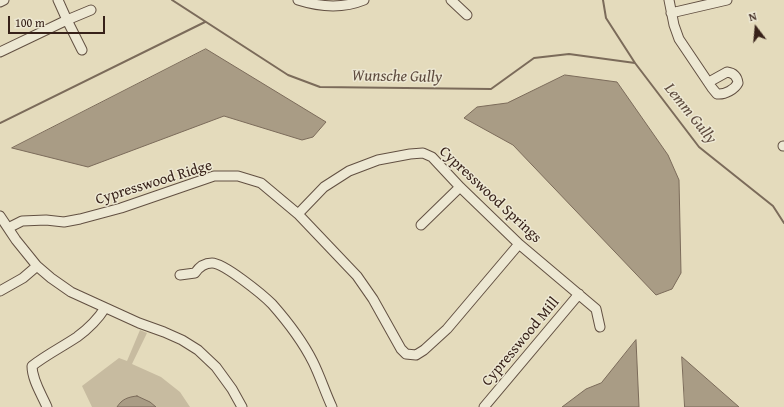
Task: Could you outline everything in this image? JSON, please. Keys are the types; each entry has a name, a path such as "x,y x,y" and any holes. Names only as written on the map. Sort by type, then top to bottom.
{"street":[{"path":"0,2 4,0"},
{"path":"58,0 82,50"},
{"path":"298,0 309,4 334,6 364,0"},
{"path":"451,0 467,15"},
{"path":"669,0 674,25 679,38 709,82"},
{"path":"671,13 727,0"},
{"path":"0,52 90,10"},
{"name":"Cypresswood Springs","path":"298,214 324,187 349,171 378,160 423,153 432,157 460,187 519,244 596,309 600,327"},
{"name":"Cypresswood Ridge","path":"8,228 22,221 46,220 64,222 80,219 121,208 214,176 238,176 261,183 298,214 357,276 373,299 400,349 406,354 416,355 424,350 447,329 519,244"},
{"path":"421,225 460,187"},
{"path":"0,216 36,266 71,292 182,340 198,350 216,367 232,389 242,407"},
{"path":"180,275 195,273 199,267 205,264 214,263 221,265 271,303 294,332 312,361 332,407"},
{"path":"0,290 23,278 36,266"},
{"name":"Cypresswood Mill","path":"484,407 579,294"},
{"path":"48,407 34,378 32,366 78,337 106,308"}],"shaded area":[{"path":"206,49 326,122 313,137 302,140 224,116 88,167 12,148"},
{"path":"565,75 617,82 668,155 679,180 681,273 672,289 656,295 513,145 464,118 477,107 507,103"},
{"path":"140,330 147,333 132,364 161,377 180,392 190,407 92,407 82,386 119,358 127,361"},
{"path":"636,340 639,407 562,407 586,389 601,383"},
{"path":"682,357 739,407 685,407"},
{"path":"137,396 150,402 156,407 117,407 126,399"}],"waterway":[{"name":"Wunsche Gully","path":"172,0 288,75 320,87 491,89 534,58 569,54 635,63"},
{"name":"Lemm Gully","path":"603,0 606,18 635,63 699,147 773,206 784,223"},
{"path":"0,123 205,22"}]}
